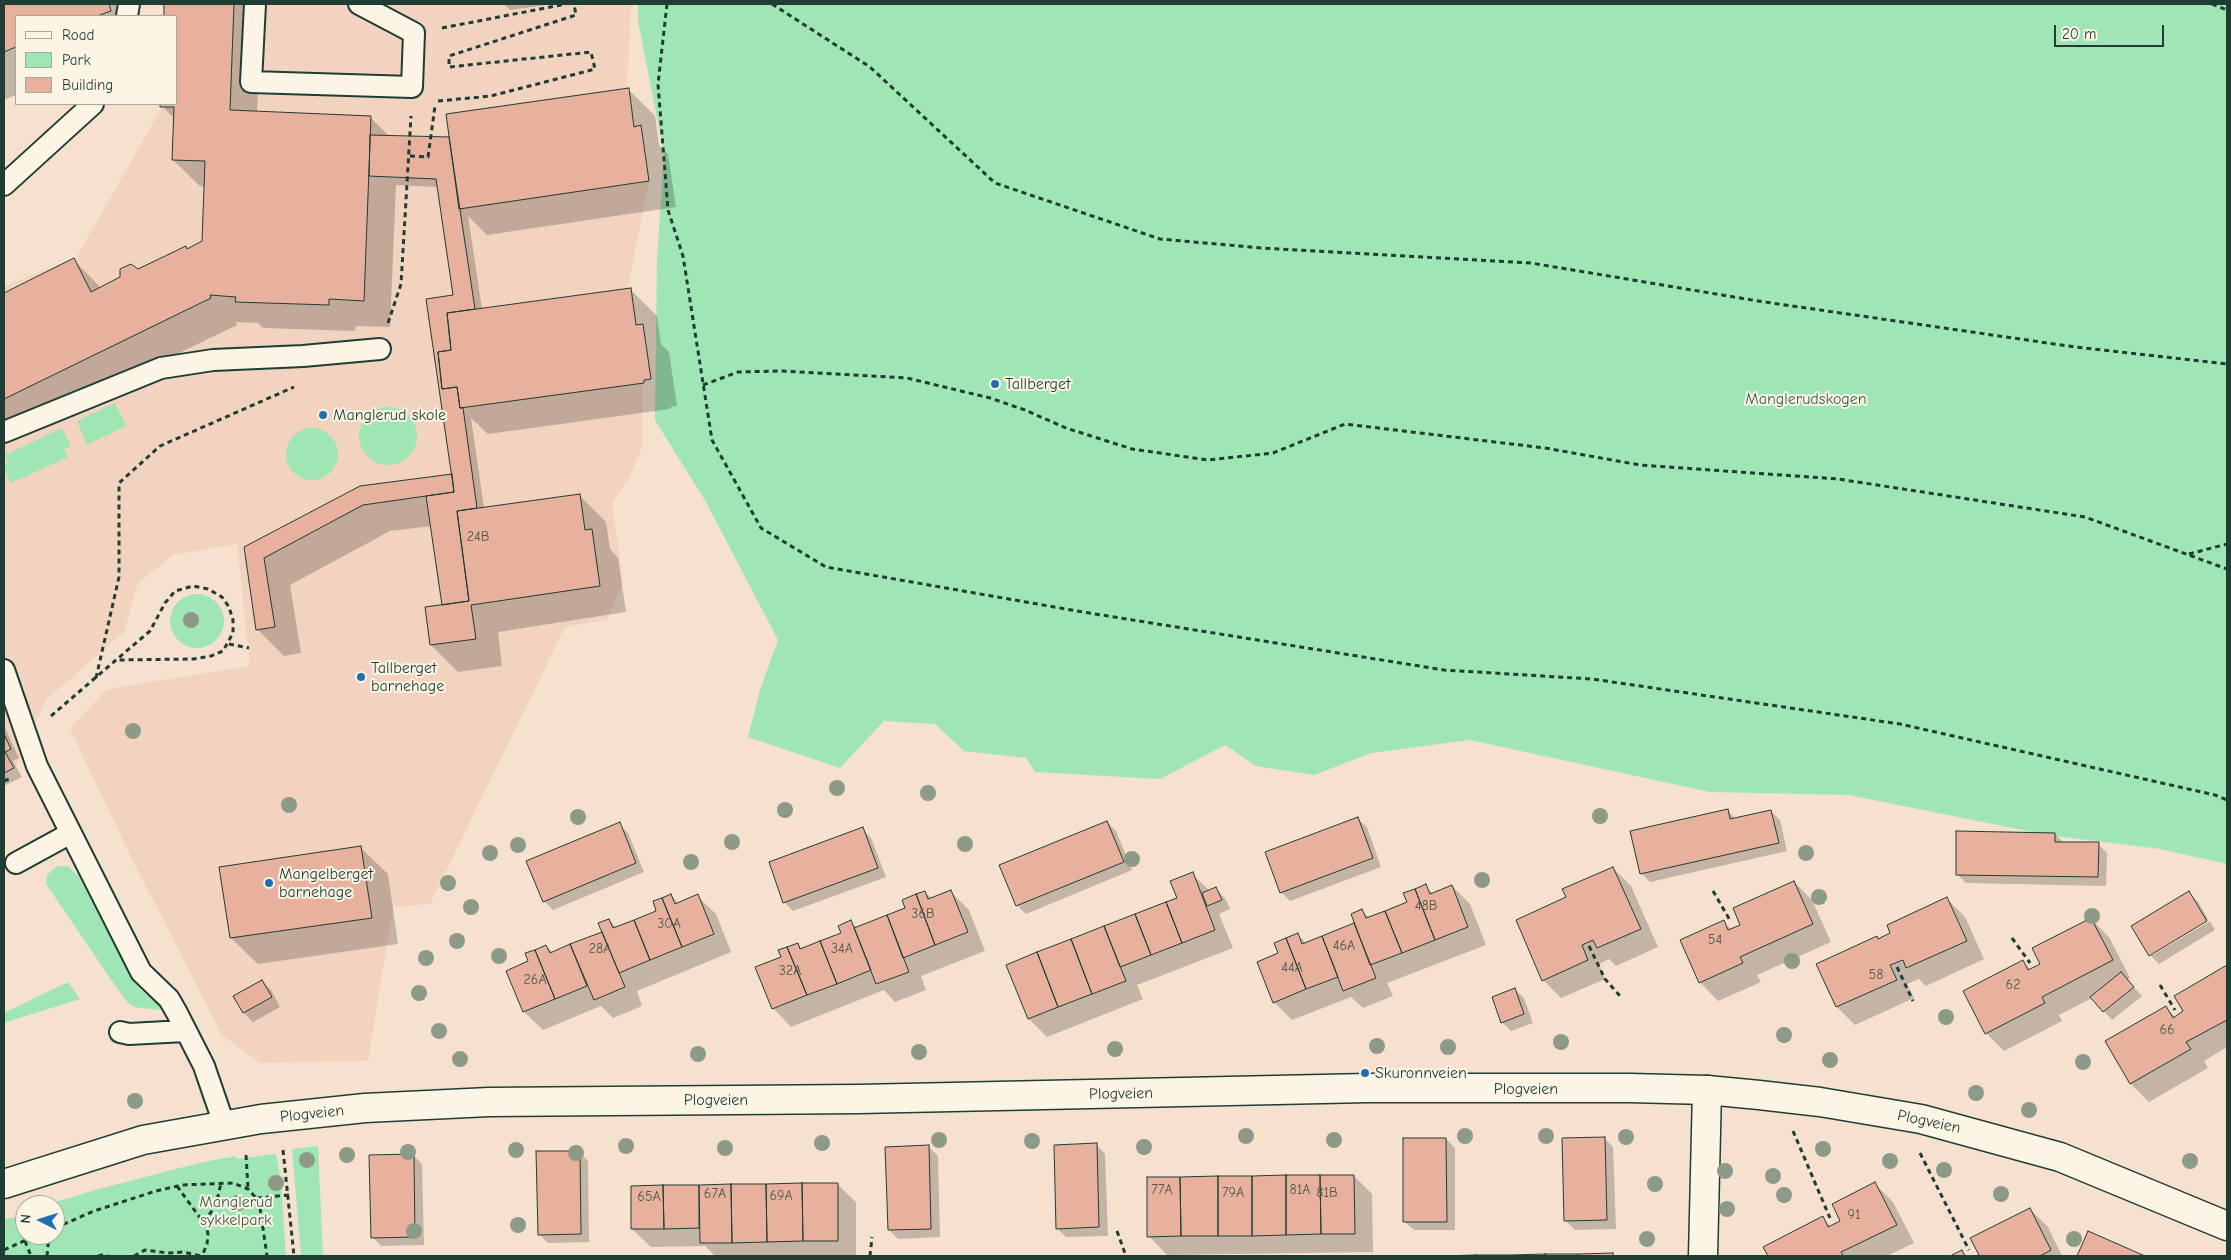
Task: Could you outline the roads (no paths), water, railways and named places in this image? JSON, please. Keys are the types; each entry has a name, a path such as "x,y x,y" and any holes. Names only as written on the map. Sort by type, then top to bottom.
{"street":[{"name":"Plogveien","path":"4,1184 143,1140 226,1127 261,1119 327,1111 489,1102 859,1099 1368,1088 1630,1088 1707,1090 1820,1102 1921,1119 2060,1157 2227,1226"},
{"path":"1702,1256 1707,1090"}],"lane":[{"path":"254,4 251,82 412,88 414,33 359,4"},
{"path":"4,185 92,105"},
{"path":"4,432 161,368 214,360 303,356 380,349"},
{"path":"4,670 37,766 141,972 169,999 204,1066 226,1127"},
{"path":"16,863 71,833"},
{"path":"120,1032 130,1034 185,1031"}],"place":[{"name":"Tallberget","path":"995,384"},
{"name":"Manglerud skole","path":"323,415"},
{"name":"Tallberget barnehage","path":"361,677"},
{"name":"Mangelberget barnehage","path":"269,883"},
{"name":"Skuronnveien","path":"1365,1073"}],"park label":[{"name":"Manglerudskogen","path":"1806,399"},
{"name":"Manglerud sykkelpark","path":"236,1211"}]}
